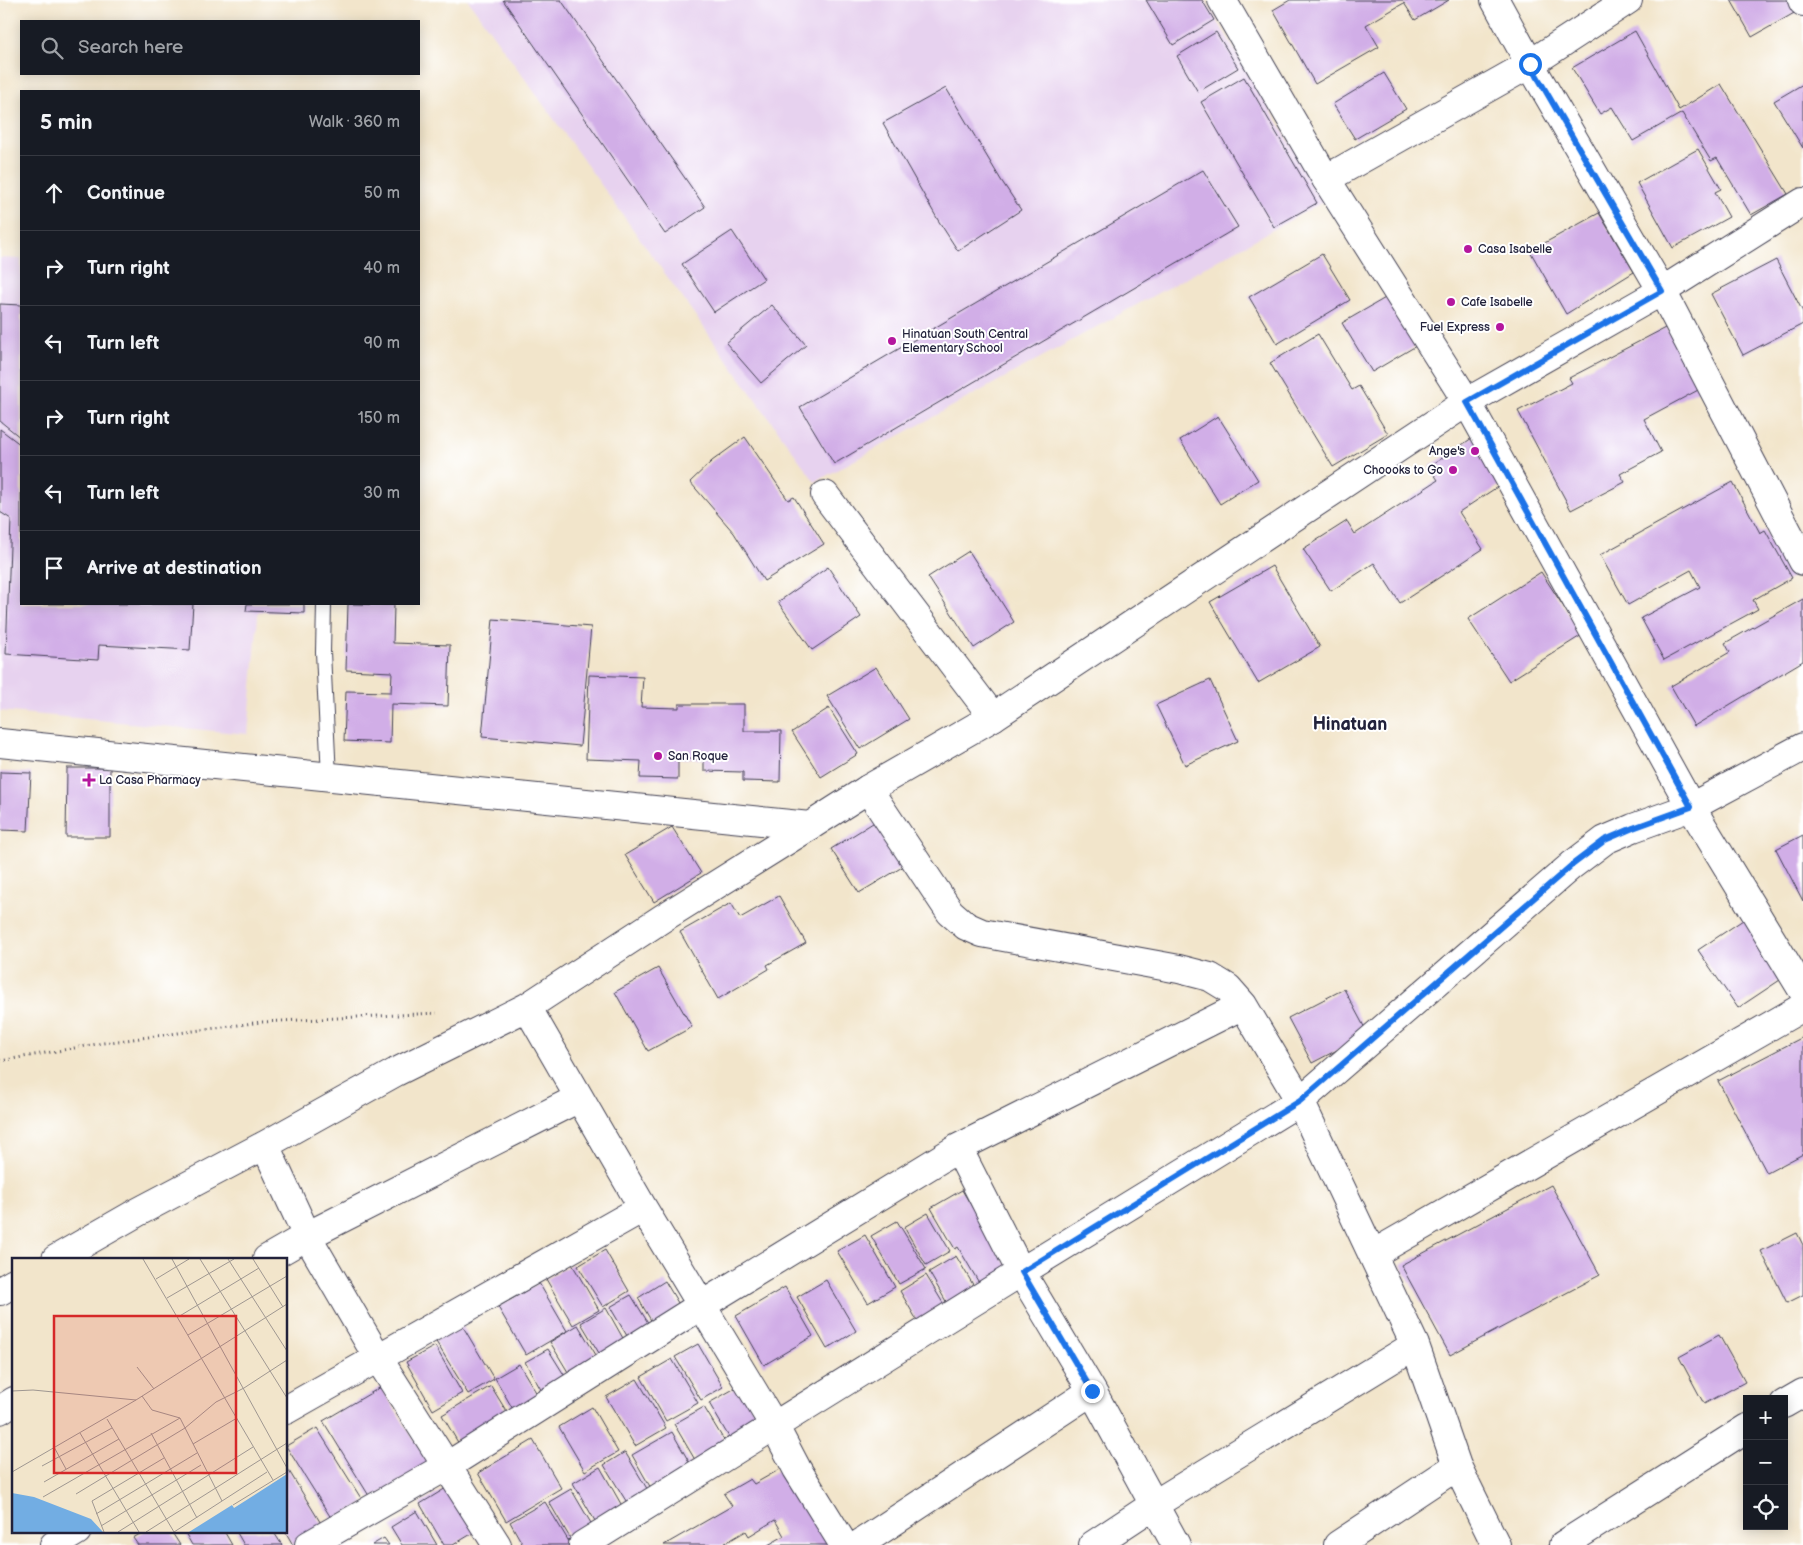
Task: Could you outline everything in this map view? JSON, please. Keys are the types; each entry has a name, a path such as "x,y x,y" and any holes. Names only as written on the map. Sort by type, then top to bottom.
{"street":[{"path":"1495,0 1662,291 1803,561"},
{"path":"1326,178 1530,64 1628,0"},
{"path":"1230,3 1326,178 1467,402 1691,807 1803,991"},
{"path":"58,1258 138,1212 265,1145 396,1072 527,1007 663,918 868,789 993,717 1467,402 1662,291 1803,202"},
{"path":"826,495 993,717"},
{"path":"0,743 810,826"},
{"path":"583,1545 1300,1101 1572,865 1605,840 1691,807 1803,747"},
{"path":"868,789 942,901 950,912 966,926 982,933 1179,969 1210,977 1228,988 1243,1005 1300,1101 1373,1254 1415,1345 1457,1466 1496,1545"},
{"path":"309,1545 447,1466 702,1305 958,1148 1243,1005"},
{"path":"527,1007 643,1208 844,1545"},
{"path":"1373,1254 1803,1007"},
{"path":"269,1258 307,1236 579,1098"},
{"path":"265,1145 307,1236 378,1358 497,1545"},
{"path":"958,1148 1022,1272 1092,1391 1176,1545"},
{"path":"288,1409 643,1208"},
{"path":"1093,1545 1155,1504 1415,1345"},
{"path":"858,1545 1092,1391"},
{"path":"1788,1401 1803,1392"},
{"path":"0,1410 12,1402"},
{"path":"1563,1545 1743,1431"},
{"path":"1338,1545 1457,1466"},
{"path":"54,1545 75,1532"}],"lane":[{"path":"324,605 323,652 330,777"}],"path":[{"path":"0,1061 103,1043 261,1022 440,1013"}],"shaded area":[{"name":"Hinatuan South Central Elementary School","path":"468,0 1205,0 1325,201 815,482"},
{"path":"0,258 20,259 20,605 259,605 248,734 0,711"}],"building":[{"path":"503,0 561,0 705,207 665,234"},
{"path":"1146,0 1202,0 1214,20 1173,45"},
{"path":"1290,0 1449,0 1415,20 1404,3 1366,25 1379,47 1315,84 1273,10"},
{"path":"1731,0 1789,0 1796,12 1752,37"},
{"path":"1635,31 1679,110 1721,84 1788,194 1751,215 1717,158 1711,161 1682,113 1633,141 1612,107 1600,114 1572,68"},
{"path":"1216,32 1238,68 1198,92 1177,56"},
{"path":"1384,73 1406,109 1355,139 1333,104"},
{"path":"1244,77 1317,203 1274,227 1201,102"},
{"path":"1803,84 1803,148 1774,101"},
{"path":"946,88 1021,210 958,251 938,220 883,123"},
{"path":"1698,149 1721,189 1715,192 1729,217 1673,248 1637,183"},
{"path":"1203,170 1238,227 834,464 800,407"},
{"path":"1599,213 1634,272 1566,314 1530,251"},
{"path":"732,231 764,279 714,312 682,264"},
{"path":"1322,254 1350,300 1277,344 1249,297"},
{"path":"1776,260 1803,312 1803,324 1743,355 1711,294"},
{"path":"1387,297 1416,346 1372,372 1342,323"},
{"path":"0,304 20,305 20,437 0,421"},
{"path":"772,305 806,345 761,383 726,343"},
{"path":"1667,327 1700,389 1644,419 1661,452 1620,474 1625,482 1571,510 1518,411 1572,383 1569,378"},
{"path":"1318,334 1352,390 1359,386 1388,434 1333,467 1270,363"},
{"path":"1218,416 1258,480 1220,504 1180,440"},
{"path":"0,429 20,444 20,605 193,605 190,650 99,645 98,660 6,654 11,519 0,512"},
{"path":"1478,434 1508,480 1459,512 1483,549 1400,603 1374,563 1331,591 1303,549 1347,521 1355,534 1438,480 1429,467"},
{"path":"745,437 788,500 794,497 824,544 764,581 734,533 690,482 712,461"},
{"path":"1733,482 1760,533 1765,530 1792,578 1753,600 1758,609 1664,660 1641,618 1700,587 1691,570 1628,605 1600,555"},
{"path":"969,551 1014,622 974,648 928,577"},
{"path":"1272,566 1320,647 1258,683 1210,602"},
{"path":"828,567 861,617 812,650 778,602"},
{"path":"1541,572 1582,635 1509,681 1468,619"},
{"path":"1803,599 1803,661 1694,726 1671,686 1730,652 1725,643"},
{"path":"247,605 304,605 304,613 246,611"},
{"path":"348,605 394,605 393,643 450,645 448,706 391,704 390,743 344,741 346,691 391,692 392,672 346,670"},
{"path":"493,619 591,627 580,746 482,737"},
{"path":"876,667 909,719 860,749 827,696"},
{"path":"589,675 643,677 641,707 679,708 679,704 744,704 744,731 781,731 780,782 743,781 743,772 704,771 704,759 678,759 678,779 640,778 641,761 586,759"},
{"path":"1210,680 1238,741 1185,765 1156,705"},
{"path":"829,708 858,754 821,777 792,732"},
{"path":"67,768 110,768 110,837 66,837"},
{"path":"0,772 31,773 28,831 0,830"},
{"path":"881,818 909,863 859,893 831,849"},
{"path":"672,827 701,873 654,902 625,855"},
{"path":"1803,835 1803,901 1776,849"},
{"path":"779,896 806,943 767,965 769,969 718,999 680,932 731,903 740,918"},
{"path":"1749,916 1789,974 1738,1008 1698,950"},
{"path":"658,968 692,1027 648,1051 615,992"},
{"path":"1344,989 1368,1034 1312,1063 1288,1018"},
{"path":"1803,1037 1803,1154 1767,1173 1718,1081"},
{"path":"1551,1185 1600,1275 1450,1355 1401,1265"},
{"path":"962,1190 1013,1277 985,1293 958,1247 955,1249 931,1208"},
{"path":"928,1213 950,1251 926,1265 904,1227"},
{"path":"897,1221 926,1269 899,1284 871,1236"},
{"path":"1797,1233 1803,1245 1803,1295 1787,1303 1761,1251"},
{"path":"865,1235 895,1287 868,1303 837,1251"},
{"path":"605,1250 629,1291 603,1307 578,1266"},
{"path":"956,1256 978,1293 951,1310 929,1272"},
{"path":"572,1264 599,1310 573,1325 546,1279"},
{"path":"926,1275 949,1313 922,1329 900,1291"},
{"path":"826,1280 856,1331 827,1349 797,1297"},
{"path":"665,1281 684,1313 656,1329 638,1298"},
{"path":"539,1283 567,1331 526,1355 498,1307"},
{"path":"785,1287 813,1336 764,1365 736,1316"},
{"path":"631,1295 655,1334 633,1346 610,1307"},
{"path":"606,1308 629,1349 605,1363 581,1323"},
{"path":"462,1325 494,1379 468,1394 435,1340"},
{"path":"578,1325 602,1365 574,1382 550,1342"},
{"path":"1719,1335 1745,1382 1704,1404 1679,1357"},
{"path":"698,1344 723,1387 701,1400 675,1357"},
{"path":"435,1346 462,1393 433,1410 406,1362"},
{"path":"548,1349 571,1386 547,1400 525,1362"},
{"path":"672,1359 698,1403 666,1421 641,1377"},
{"path":"519,1364 543,1404 518,1418 495,1378"},
{"path":"637,1379 666,1428 635,1446 606,1397"},
{"path":"491,1386 513,1422 463,1451 442,1415"},
{"path":"739,1386 766,1431 736,1449 709,1403"},
{"path":"381,1387 429,1464 371,1499 323,1421"},
{"path":"592,1407 618,1452 585,1471 559,1427"},
{"path":"704,1407 731,1452 701,1470 674,1424"},
{"path":"317,1428 364,1503 333,1521 288,1449 288,1445"},
{"path":"672,1432 696,1474 656,1497 632,1455"},
{"path":"533,1440 561,1488 506,1521 478,1473"},
{"path":"625,1452 652,1497 631,1509 604,1465"},
{"path":"600,1467 625,1511 598,1526 573,1483"},
{"path":"784,1467 829,1545 768,1545 784,1536 775,1520 749,1536 746,1531 722,1545 664,1545 732,1506 724,1494 750,1479 754,1484"},
{"path":"288,1469 325,1530 300,1545 293,1545 286,1532 288,1532"},
{"path":"451,1485 478,1530 453,1545 444,1545 420,1504"},
{"path":"571,1489 595,1530 573,1543 549,1502"},
{"path":"545,1502 571,1545 523,1545 510,1522"},
{"path":"417,1511 437,1545 402,1545 391,1527"},
{"path":"143,1532 172,1532 180,1545 138,1545 133,1538"},
{"path":"185,1532 225,1532 232,1545 192,1545"},
{"path":"237,1532 274,1532 282,1545 244,1545"},
{"path":"384,1538 389,1545 372,1545"}],"place":[{"name":"Casa Isabelle","path":"1468,249"},
{"name":"Cafe Isabelle","path":"1451,302"},
{"name":"Fuel Express","path":"1500,327"},
{"name":"Hinatuan South Central Elementary School","path":"892,341"},
{"name":"Ange's","path":"1475,451"},
{"name":"Choooks to Go","path":"1453,470"},
{"name":"San Roque","path":"658,756"},
{"name":"La Casa Pharmacy","path":"89,780"}],"district":[{"name":"Hinatuan","path":"1350,724"}],"route":[{"path":"1092,1391 1022,1272 1300,1101 1572,865 1605,840 1691,807 1467,402 1662,291 1530,64"}]}
